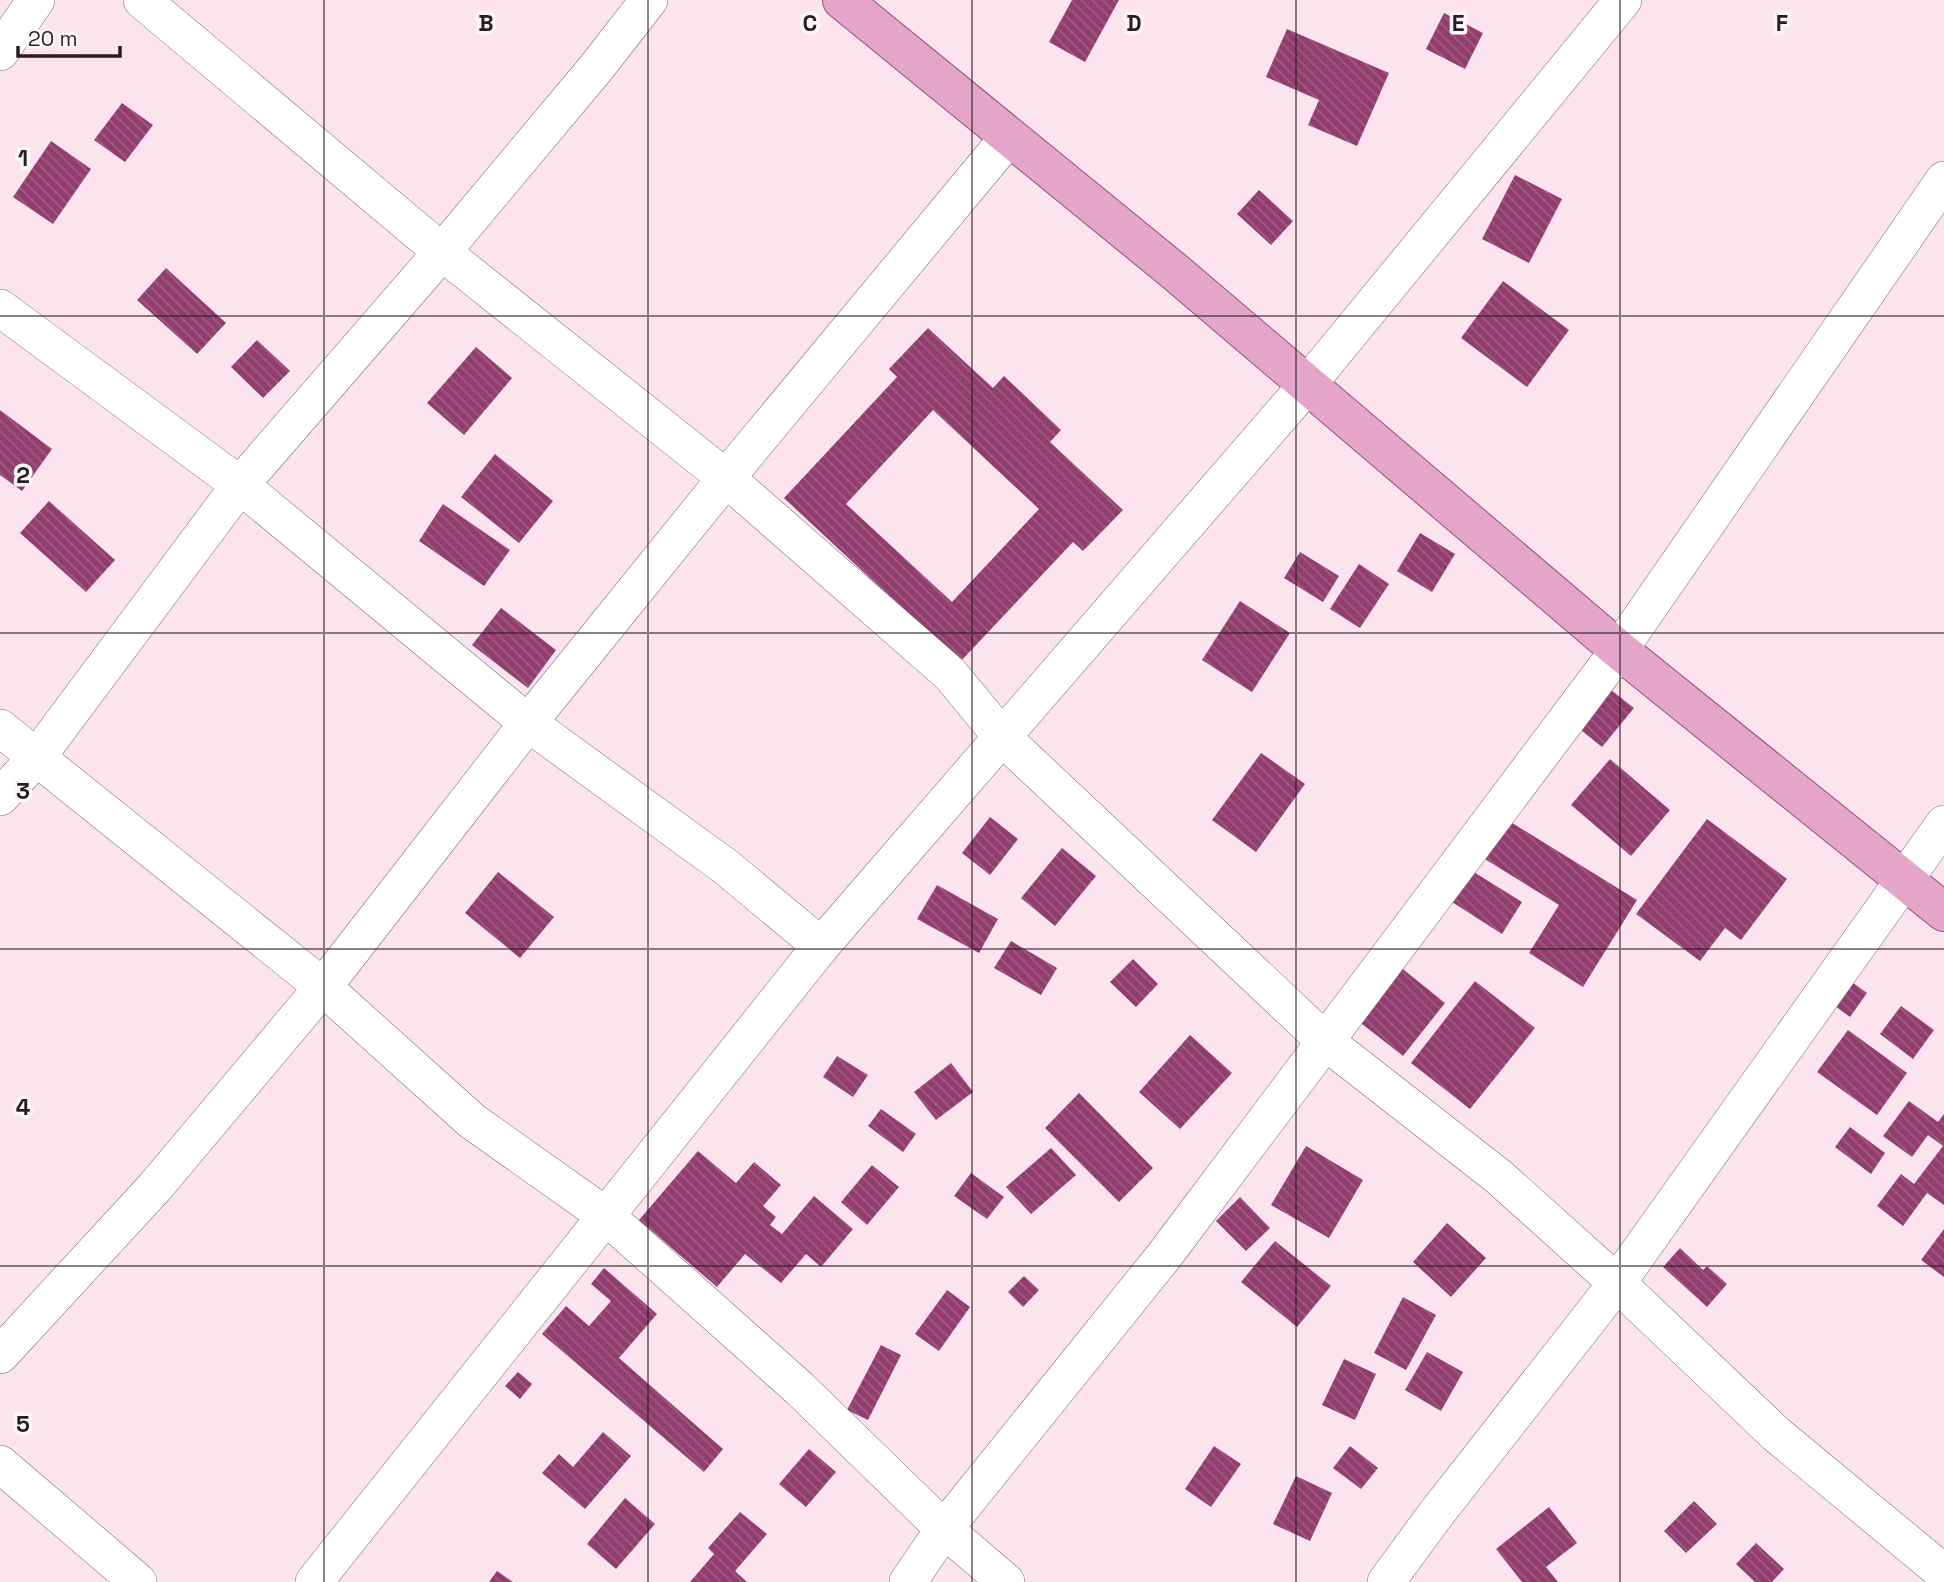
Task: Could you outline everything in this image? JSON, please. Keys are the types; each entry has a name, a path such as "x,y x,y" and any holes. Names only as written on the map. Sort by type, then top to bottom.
{"main road":[{"path":"842,0 1174,271 1619,650 1944,912"}],"street":[{"path":"0,52 36,0"},
{"path":"142,0 442,252 726,478 950,674 1002,737 1325,1041 1499,1177 1617,1283 1776,1434 1944,1573"},
{"path":"0,797 37,757 240,485 442,252 596,68 649,0"},
{"path":"314,1582 821,946 1307,385 1623,0"},
{"path":"0,1355 155,1187 323,987 528,723 726,478 1009,137"},
{"path":"908,1582 944,1529 1164,1256 1619,650 1944,180"},
{"path":"0,308 240,485 528,723 726,867 821,946"},
{"path":"0,729 323,987 472,1121 606,1216 799,1388 944,1529 1006,1582"},
{"path":"1386,1582 1617,1283 1944,824"},
{"path":"0,1464 138,1582"}],"building":[{"path":"1072,0 1119,0 1085,62 1049,42"},
{"path":"1444,13 1483,33 1465,69 1426,49"},
{"path":"1287,29 1389,73 1357,146 1308,125 1319,100 1266,77"},
{"path":"122,103 153,125 125,162 94,140"},
{"path":"51,141 91,169 53,224 13,197"},
{"path":"1515,175 1562,199 1529,263 1482,239"},
{"path":"1259,190 1293,221 1271,245 1237,214"},
{"path":"166,268 226,323 197,354 137,300"},
{"path":"1503,281 1569,330 1527,387 1461,338"},
{"path":"928,328 993,388 1004,376 1061,430 1050,442 1123,510 1083,551 1073,542 960,662 784,498 897,377 889,369","holes":["933,410 1039,509 952,602 846,504"]},
{"path":"257,340 290,371 263,398 231,367"},
{"path":"476,347 512,378 464,435 427,403"},
{"path":"0,410 52,449 22,491 0,475"},
{"path":"495,454 553,501 519,543 461,497"},
{"path":"49,501 115,560 86,592 20,533"},
{"path":"443,504 510,550 484,586 419,541"},
{"path":"1420,533 1455,554 1432,592 1397,571"},
{"path":"1300,552 1339,576 1323,602 1284,578"},
{"path":"1359,564 1389,584 1360,628 1330,609"},
{"path":"1240,601 1290,633 1252,692 1202,660"},
{"path":"501,608 556,650 528,688 472,645"},
{"path":"1607,687 1634,708 1602,747 1576,726"},
{"path":"1261,753 1305,784 1256,852 1212,820"},
{"path":"1610,759 1670,810 1631,856 1571,805"},
{"path":"990,817 1018,839 990,875 962,853"},
{"path":"1504,818 1637,900 1583,987 1529,953 1559,905 1480,856"},
{"path":"1707,819 1787,879 1741,940 1725,928 1700,961 1636,914"},
{"path":"1062,848 1096,876 1055,926 1021,898"},
{"path":"1472,871 1522,902 1502,934 1452,902"},
{"path":"498,872 554,917 520,958 465,913"},
{"path":"937,885 998,919 979,953 917,919"},
{"path":"1011,941 1057,968 1041,995 994,968"},
{"path":"1133,959 1158,984 1136,1007 1110,982"},
{"path":"1399,966 1445,1003 1403,1056 1357,1020"},
{"path":"1475,981 1535,1028 1470,1109 1411,1063"},
{"path":"1852,982 1867,993 1850,1017 1835,1006"},
{"path":"1901,1006 1934,1030 1913,1059 1880,1034"},
{"path":"1848,1030 1907,1073 1877,1115 1817,1072"},
{"path":"1190,1035 1232,1073 1180,1129 1139,1092"},
{"path":"837,1056 868,1075 853,1097 823,1077"},
{"path":"951,1063 973,1092 936,1120 914,1092"},
{"path":"1079,1093 1153,1168 1119,1202 1045,1128"},
{"path":"1909,1101 1938,1122 1944,1114 1944,1205 1927,1193 1903,1226 1877,1206 1901,1174 1914,1184 1943,1146 1928,1135 1912,1157 1883,1136"},
{"path":"881,1109 916,1134 903,1152 868,1126"},
{"path":"1850,1127 1885,1153 1871,1174 1835,1147"},
{"path":"1306,1146 1363,1180 1329,1238 1271,1205"},
{"path":"1051,1148 1076,1175 1031,1214 1006,1187"},
{"path":"698,1151 736,1183 754,1162 781,1185 763,1206 776,1217 770,1225 782,1234 814,1196 853,1229 821,1267 806,1254 781,1283 745,1254 717,1287 639,1220"},
{"path":"872,1165 899,1187 867,1225 841,1202"},
{"path":"971,1173 1004,1197 987,1219 954,1196"},
{"path":"1240,1197 1270,1228 1246,1251 1216,1221"},
{"path":"1447,1223 1486,1258 1451,1297 1413,1262"},
{"path":"1944,1229 1944,1277 1921,1260"},
{"path":"1275,1241 1331,1286 1297,1327 1241,1282"},
{"path":"1680,1248 1703,1270 1707,1266 1727,1284 1707,1307 1663,1267"},
{"path":"604,1268 657,1314 619,1358 723,1449 704,1472 542,1334 566,1306 589,1326 611,1301 591,1284"},
{"path":"1024,1276 1039,1290 1023,1307 1008,1292"},
{"path":"947,1290 970,1307 939,1351 915,1334"},
{"path":"1403,1297 1436,1315 1406,1370 1374,1353"},
{"path":"881,1345 901,1355 868,1420 847,1410"},
{"path":"1427,1352 1463,1372 1441,1411 1405,1390"},
{"path":"1344,1359 1376,1374 1355,1420 1322,1405"},
{"path":"518,1372 532,1384 520,1399 505,1386"},
{"path":"603,1432 631,1456 585,1509 542,1473 559,1454 573,1467"},
{"path":"1214,1446 1241,1464 1211,1507 1185,1489"},
{"path":"1350,1446 1378,1468 1361,1489 1333,1468"},
{"path":"809,1449 836,1472 806,1507 779,1484"},
{"path":"1296,1476 1332,1493 1310,1541 1273,1524"},
{"path":"625,1498 655,1524 616,1569 587,1544"},
{"path":"1694,1501 1717,1524 1686,1553 1664,1531"},
{"path":"1549,1507 1577,1543 1546,1567 1558,1582 1522,1582 1496,1549"},
{"path":"740,1512 767,1534 735,1571 747,1582 690,1582 714,1554 708,1548"},
{"path":"1756,1543 1784,1569 1772,1582 1755,1582 1736,1564"},
{"path":"497,1571 513,1582 489,1582"}]}
